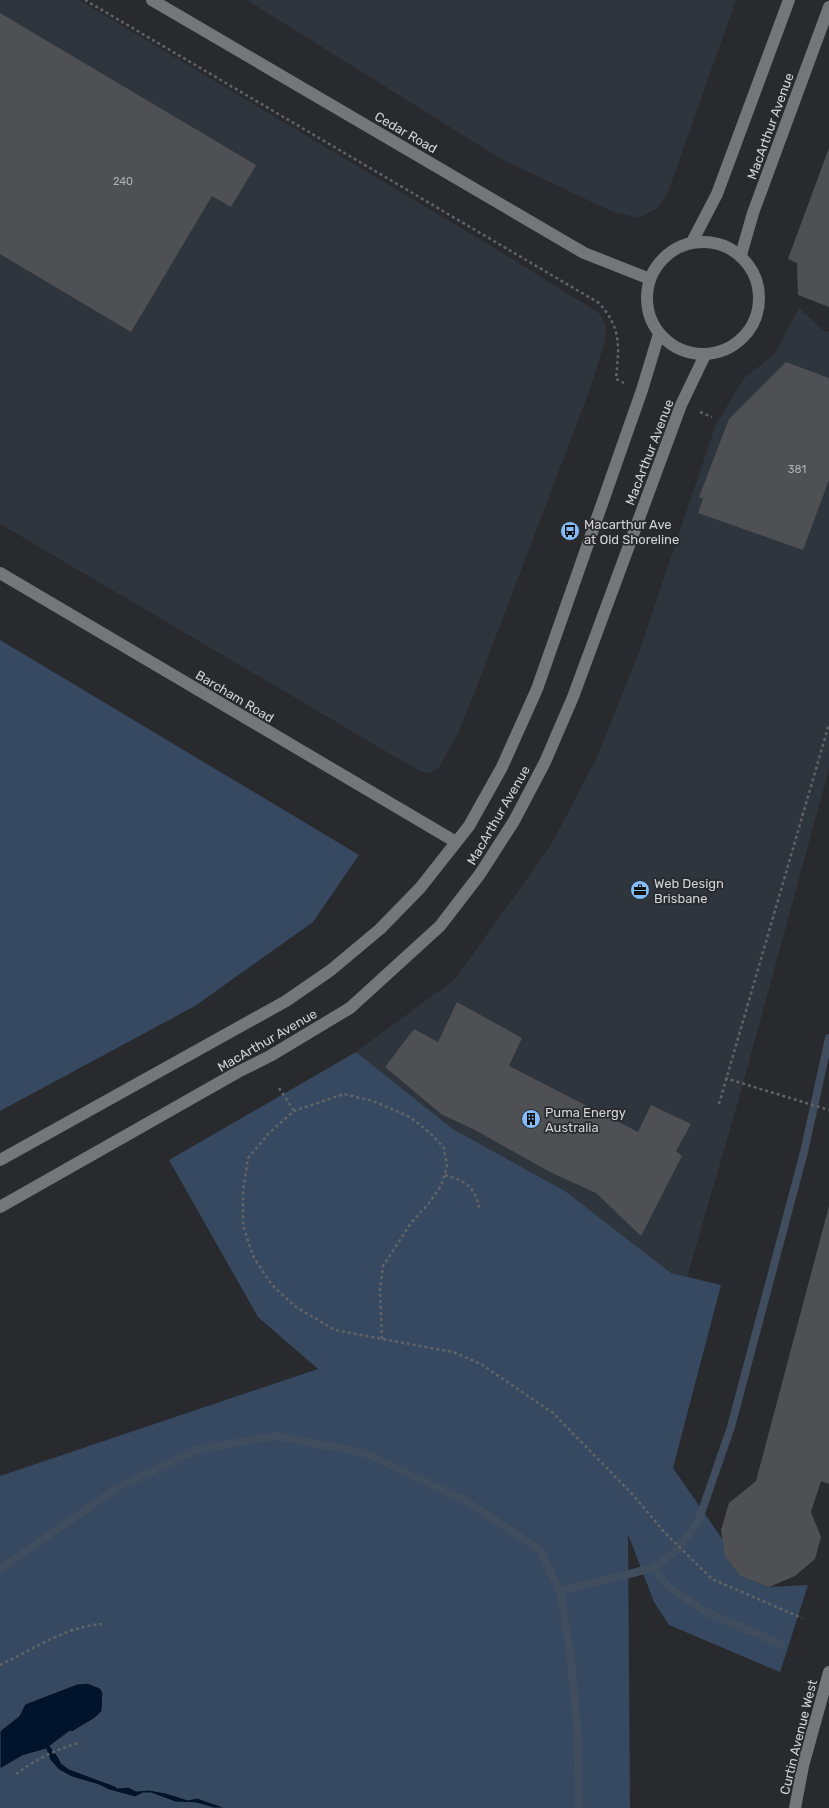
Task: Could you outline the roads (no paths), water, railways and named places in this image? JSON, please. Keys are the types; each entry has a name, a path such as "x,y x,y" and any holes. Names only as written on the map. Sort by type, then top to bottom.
{"street":[{"name":"Cedar Road","path":"152,0 584,253 650,279"},
{"name":"MacArthur Avenue","path":"692,242 717,194 789,0"},
{"name":"MacArthur Avenue","path":"741,255 753,213 829,7"},
{"path":"692,242 709,242 726,246 741,255 753,271 760,289 759,309 752,327 739,342 723,352 705,355 688,353 672,346 659,334 650,317 646,298 650,279 660,262 674,249 692,242"},
{"name":"MacArthur Avenue","path":"0,1160 292,997 331,970 380,929 420,888 468,826 502,767 537,689 642,390 659,334"},
{"name":"MacArthur Avenue","path":"0,1207 270,1056 350,1008 440,926 480,874 514,820 545,762 573,697 681,405 705,355"},
{"name":"Barcham Road","path":"0,574 456,842"},
{"name":"Curtin Avenue West","path":"795,1808 803,1766 829,1672"}],"waterway":[{"path":"560,1591 653,1568 676,1551 698,1522 731,1427 804,1152 829,1038"},
{"path":"0,1569 117,1488 196,1450 276,1436 365,1453 466,1501 540,1550 560,1591 570,1651 578,1734 579,1808"},
{"path":"653,1568 670,1588 706,1612 781,1644"}],"place":[{"name":"Macarthur Ave at Old Shoreline","path":"570,531"},
{"name":"Web Design Brisbane","path":"640,890"},
{"name":"Puma Energy Australia","path":"531,1119"}]}
